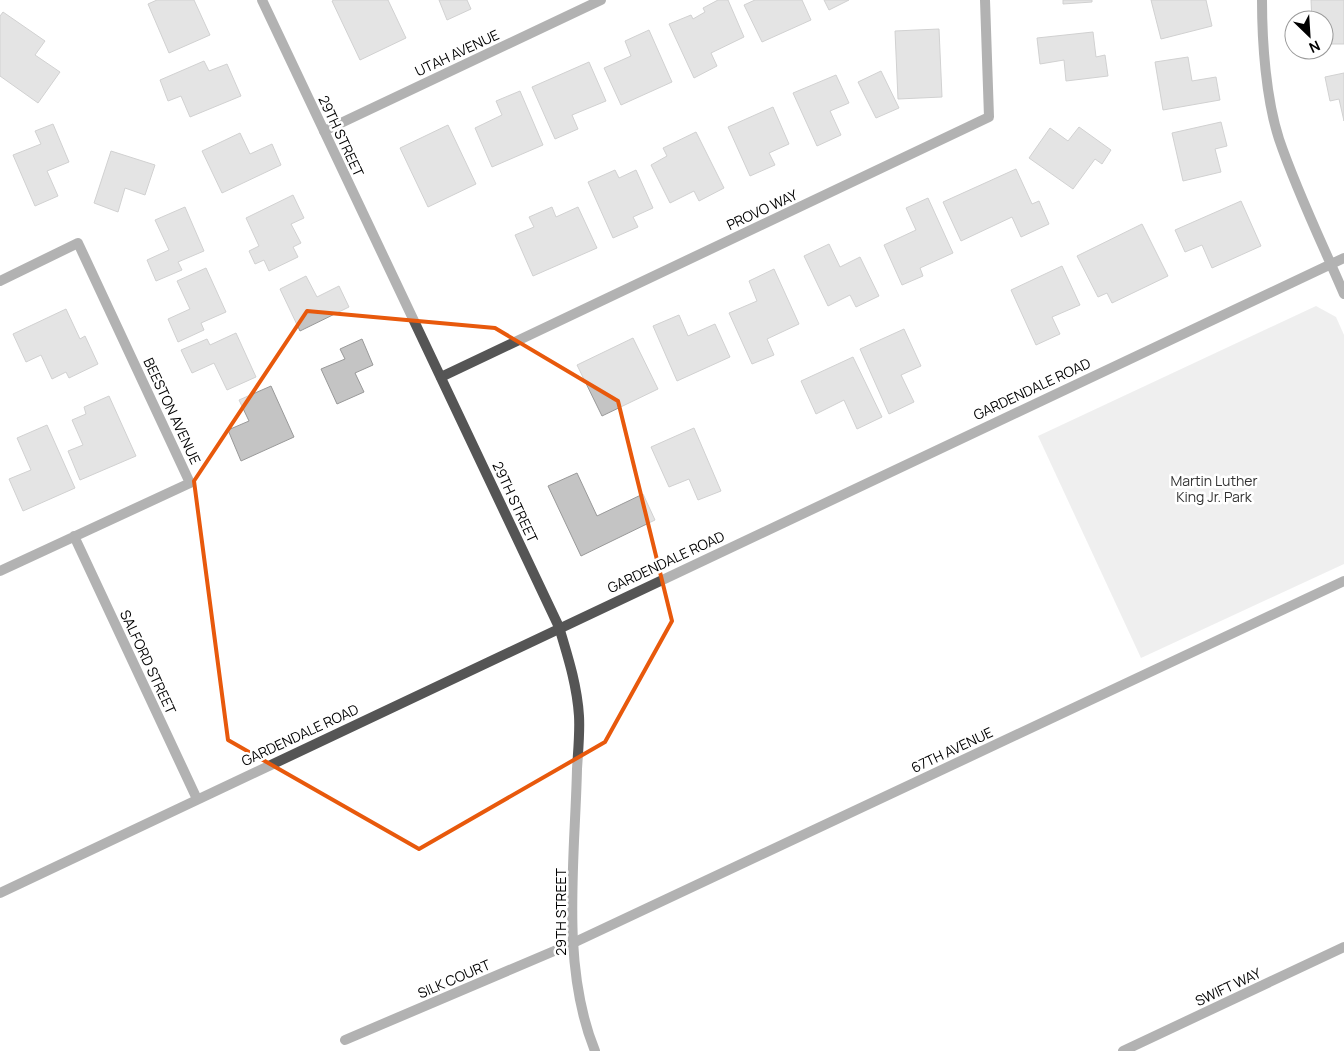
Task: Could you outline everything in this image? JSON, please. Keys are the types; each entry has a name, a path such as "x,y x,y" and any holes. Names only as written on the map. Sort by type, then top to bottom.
{"street":[{"name":"29TH STREET","path":"262,0 559,627 572,671 579,717 573,943 576,981 585,1023 595,1051"},
{"name":"UTAH AVENUE","path":"324,131 601,0"},
{"name":"PROVO WAY","path":"441,377 989,117 985,0"},
{"path":"1262,0 1262,26 1267,77 1279,138 1344,294"},
{"name":"BEESTON AVENUE","path":"0,280 78,244 190,482 0,571"},
{"name":"GARDENDALE ROAD","path":"0,892 1344,258"},
{"name":"SALFORD STREET","path":"74,536 197,799"},
{"name":"67TH AVENUE","path":"573,943 1344,582"},
{"name":"SILK COURT","path":"345,1040 573,943"},
{"name":"SWIFT WAY","path":"1123,1051 1344,947"}],"highlighted area":[{"path":"307,311 495,328 618,401 672,621 605,742 419,849 228,740 194,481"}],"green space":[{"name":"Martin Luther King Jr. Park","path":"1316,306 1336,317 1344,335 1344,564 1141,658 1038,436"}],"building":[{"path":"157,0 194,0 210,35 169,53 148,4"},
{"path":"388,0 406,38 360,60 332,1"},
{"path":"439,0 467,0 471,9 447,20"},
{"path":"718,0 728,0 744,37 711,53 717,66 694,78 669,24 691,15 693,19 705,12 703,8"},
{"path":"755,0 802,0 811,20 762,42 744,5"},
{"path":"824,0 849,0 829,10"},
{"path":"1063,0 1092,0 1092,2 1063,4"},
{"path":"1151,0 1206,0 1212,26 1161,39"},
{"path":"1311,0 1344,0 1344,44 1334,44 1334,10 1312,10"},
{"path":"3,12 45,41 35,55 60,72 38,103 0,76 0,16"},
{"path":"939,29 942,97 898,99 895,31"},
{"path":"649,30 672,82 621,105 604,68 631,56 625,41"},
{"path":"1093,32 1096,57 1105,55 1108,76 1066,81 1064,60 1040,64 1037,38"},
{"path":"1188,57 1192,81 1216,77 1220,100 1163,110 1155,62"},
{"path":"204,61 209,71 227,64 241,96 190,117 181,96 168,101 160,80"},
{"path":"589,62 606,101 572,115 578,129 555,139 532,87"},
{"path":"881,71 899,108 876,118 858,82"},
{"path":"1344,73 1344,121 1339,99 1330,101 1325,77"},
{"path":"836,75 849,103 830,111 841,135 817,146 793,93"},
{"path":"520,91 543,145 492,167 475,128 502,115 496,101"},
{"path":"773,107 789,144 769,153 775,165 750,176 728,127"},
{"path":"1221,122 1227,146 1215,149 1221,172 1183,181 1172,133"},
{"path":"53,124 69,162 47,171 58,196 35,206 13,155 41,144 35,131"},
{"path":"448,125 476,184 428,207 400,148"},
{"path":"1079,127 1111,150 1102,164 1095,159 1073,189 1029,158 1050,128 1068,141"},
{"path":"696,132 724,188 699,201 694,191 670,203 651,165 667,156 663,148"},
{"path":"240,133 250,154 272,144 281,165 222,193 202,151"},
{"path":"111,151 155,165 145,195 125,188 118,212 94,203"},
{"path":"1016,169 1032,204 1039,201 1049,224 1021,237 1012,217 961,241 943,202"},
{"path":"615,170 619,178 636,170 653,208 633,217 638,227 613,238 588,182"},
{"path":"293,195 304,218 291,224 301,243 293,247 298,257 269,271 264,260 255,264 249,251 259,246 246,218"},
{"path":"928,198 953,253 920,268 923,276 902,285 884,245 916,230 906,208"},
{"path":"1241,201 1261,246 1212,268 1202,245 1185,252 1175,230"},
{"path":"185,207 204,251 178,262 182,270 156,281 147,260 169,250 155,220"},
{"path":"552,207 556,217 578,207 597,248 533,276 515,235 534,227 529,217"},
{"path":"1142,224 1168,276 1112,303 1107,293 1098,297 1077,256"},
{"path":"829,244 840,267 860,257 879,296 856,307 850,295 828,306 804,256"},
{"path":"1062,266 1080,305 1052,317 1060,334 1036,345 1011,290"},
{"path":"206,268 226,312 201,323 204,330 178,342 168,319 190,309 177,281"},
{"path":"774,269 799,324 767,339 774,355 752,364 729,313 757,301 749,281"},
{"path":"306,276 317,297 339,286 349,307 300,331 280,289"},
{"path":"66,309 80,339 85,336 98,364 69,378 66,372 52,379 41,355 26,362 13,334"},
{"path":"679,315 688,336 715,324 730,357 677,381 653,326"},
{"path":"904,329 921,366 901,375 914,402 889,414 860,349"},
{"path":"236,333 256,377 227,390 214,363 192,373 181,350 207,339 210,345"},
{"path":"633,338 658,389 602,416 577,365"},
{"path":"362,339 373,365 355,373 364,392 337,404 321,369 345,359 340,349"},
{"path":"853,357 882,417 857,429 844,400 816,414 801,381"},
{"path":"271,386 294,437 241,461 228,430 249,421 239,400"},
{"path":"109,396 136,456 80,480 68,451 83,445 72,420 86,414 84,407"},
{"path":"47,425 75,488 23,511 9,479 31,470 17,438"},
{"path":"694,428 721,491 698,500 689,479 669,487 651,447"},
{"path":"577,473 597,516 643,494 655,520 581,556 548,486"}]}
